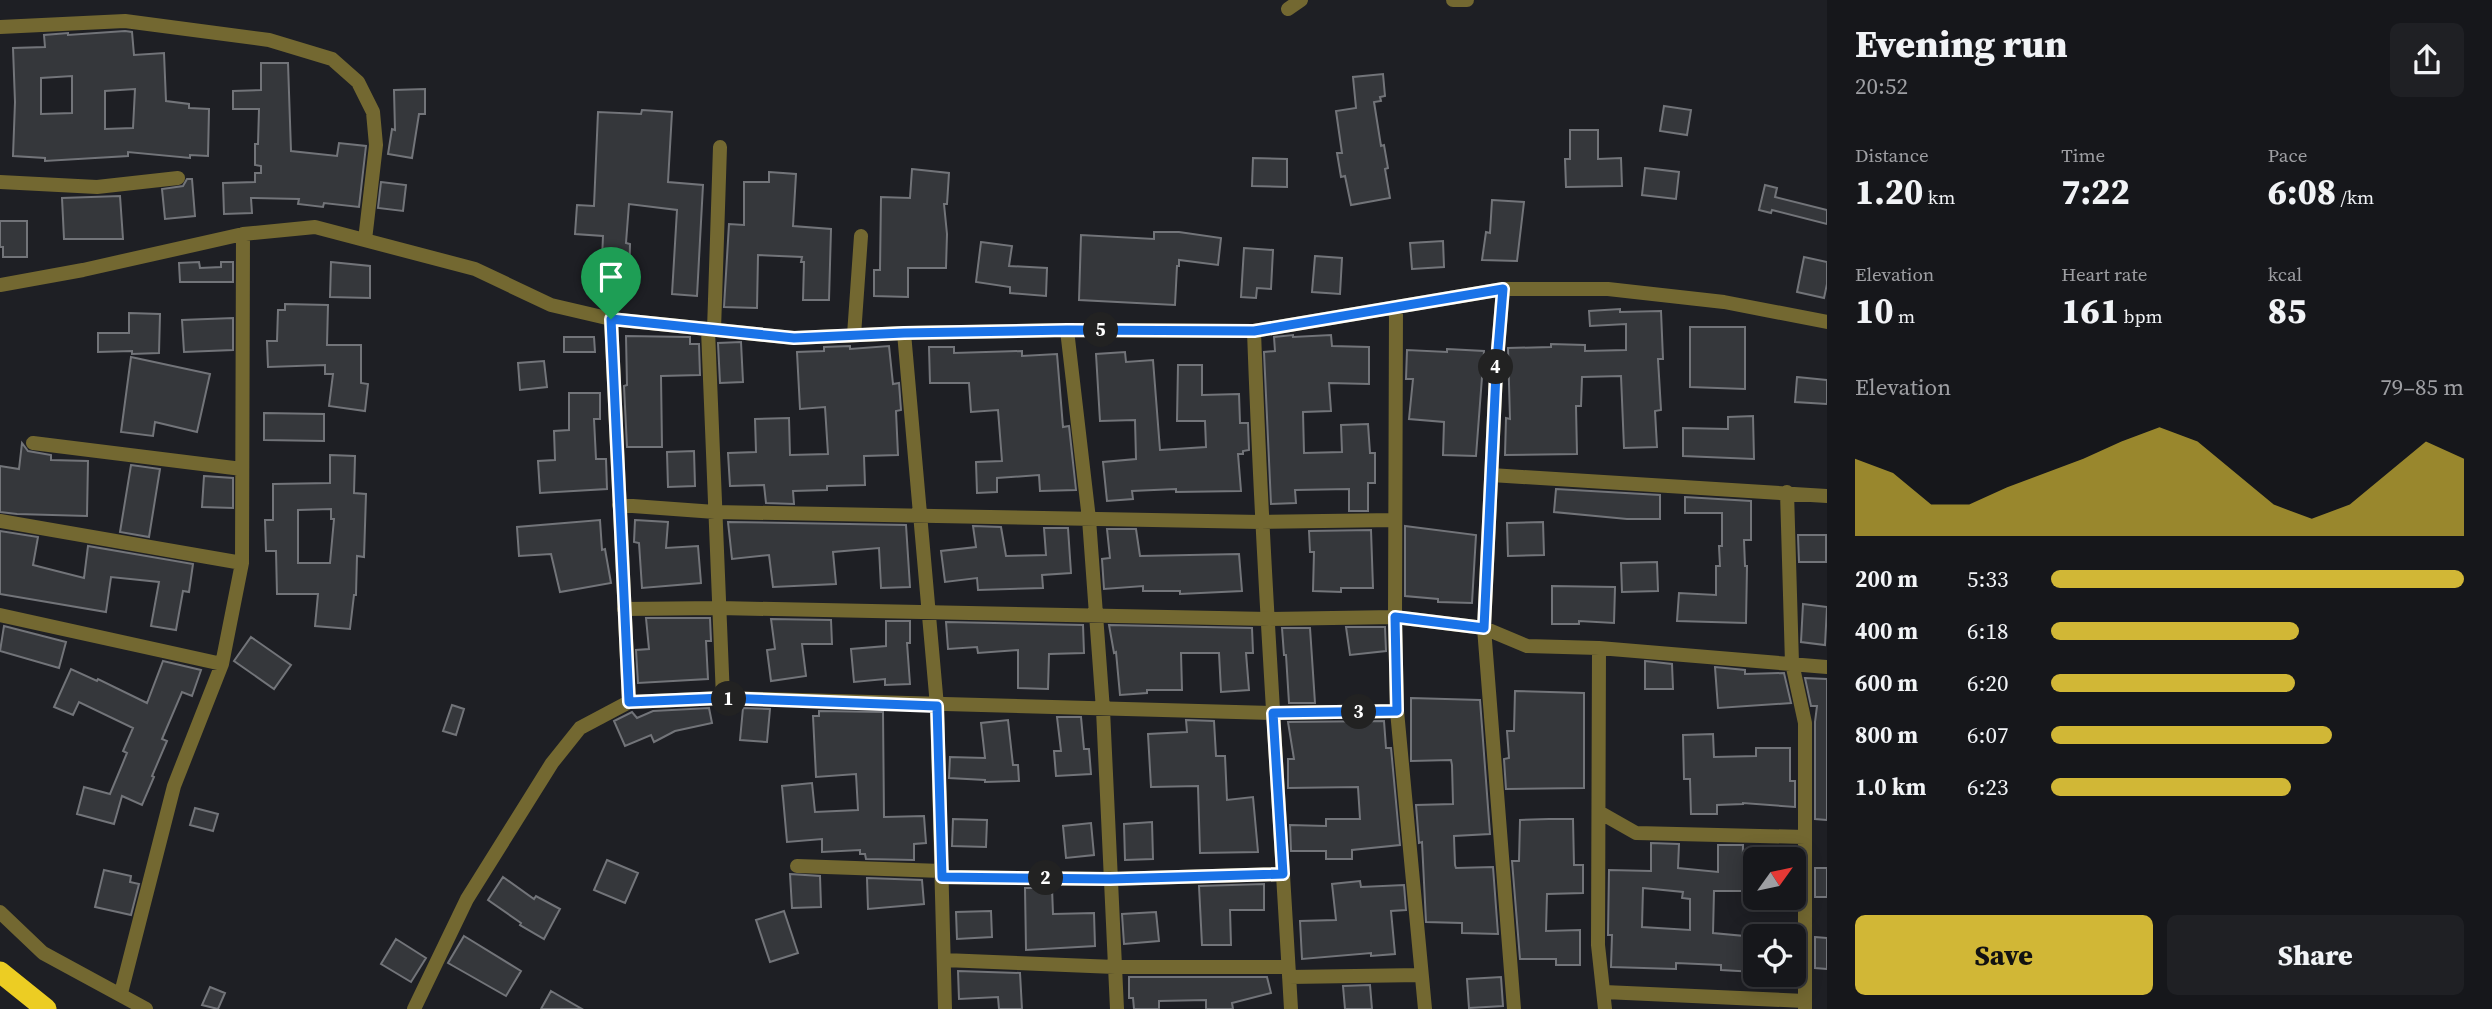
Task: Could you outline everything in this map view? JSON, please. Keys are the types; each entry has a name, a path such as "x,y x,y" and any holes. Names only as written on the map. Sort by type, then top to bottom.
{"highway":[{"path":"0,972 46,1009"}],"street":[{"path":"1288,9 1301,0"},
{"path":"1453,0 1467,0"},
{"path":"0,27 125,21 269,40 332,59 358,82 373,112 376,145 365,240"},
{"path":"720,147 711,330 723,698"},
{"path":"0,182 97,187 178,178"},
{"path":"0,285 83,270 243,234 315,227 475,269 551,305 611,319 794,338 1067,330 1254,331 1503,289 1608,289 1724,302 1827,322"},
{"path":"121,993 174,786 222,664 242,563 243,234"},
{"path":"854,335 861,236"},
{"path":"1503,289 1496,373 1484,628 1514,1009"},
{"path":"1396,307 1397,711 1425,1009"},
{"path":"611,319 629,702"},
{"path":"1067,330 1090,519 1103,710 1116,1009"},
{"path":"1254,331 1261,522 1291,1009"},
{"path":"904,333 937,706 945,1009"},
{"path":"33,443 242,469"},
{"path":"1491,475 1827,496"},
{"path":"1604,992 1805,1005 1805,723 1792,663 1787,492"},
{"path":"620,505 715,512 921,516 1261,522 1395,520"},
{"path":"0,521 242,563"},
{"path":"624,608 930,611 1269,619 1395,617 1484,628 1527,646 1599,648 1827,667"},
{"path":"0,615 222,664"},
{"path":"1599,648 1598,945 1605,1009"},
{"path":"414,1009 467,899 552,763 580,728 629,702 723,698 1103,710 1273,713 1397,711"},
{"path":"1599,812 1636,834 1805,837"},
{"path":"797,866 1110,879 1283,874"},
{"path":"0,912 43,953 121,993 146,1009"},
{"path":"944,960 1422,975"}],"building":[{"path":"132,32 134,55 164,53 166,101 189,104 189,108 209,109 208,156 190,155 190,158 128,152 128,156 45,161 45,158 13,156 13,48 45,47 44,35","holes":["72,76 72,113 41,114 41,78","135,89 133,128 105,129 105,91"]},
{"path":"261,63 288,63 291,151 337,156 339,143 366,146 359,207 324,203 323,207 298,204 299,199 251,198 252,213 224,214 223,183 255,182 255,173 261,173 261,166 255,165 259,109 233,109 233,91 261,90"},
{"path":"1383,74 1385,96 1380,97 1381,101 1374,102 1381,146 1384,145 1388,168 1385,169 1390,198 1351,205 1345,176 1341,177 1337,153 1342,153 1336,111 1356,108 1353,77"},
{"path":"425,89 425,114 419,114 412,158 388,154 392,129 395,130 394,90"},
{"path":"1664,106 1691,110 1687,135 1660,131"},
{"path":"642,110 672,112 668,182 703,185 697,296 672,294 677,210 629,204 626,243 630,244 629,282 601,281 603,236 575,234 577,205 594,206 598,112 641,114"},
{"path":"1570,130 1598,130 1598,159 1621,158 1622,186 1566,187 1565,159 1570,159"},
{"path":"1253,158 1287,159 1287,187 1252,186"},
{"path":"1645,168 1679,172 1676,199 1642,195"},
{"path":"912,169 949,173 947,204 944,204 946,268 908,268 908,297 874,296 874,270 880,270 881,197 910,198"},
{"path":"769,172 796,174 793,226 831,229 829,300 803,300 802,257 758,255 757,308 724,307 729,224 744,225 744,182 769,182"},
{"path":"187,179 192,179 195,216 165,219 162,189 183,186"},
{"path":"381,182 406,185 403,211 378,208"},
{"path":"1765,185 1777,188 1775,197 1827,210 1827,224 1772,210 1771,213 1759,210"},
{"path":"120,196 123,239 64,239 62,198"},
{"path":"1492,200 1524,202 1517,261 1482,260 1486,232 1490,233"},
{"path":"0,221 27,221 27,257 3,257 3,247 0,247"},
{"path":"1154,232 1179,232 1221,238 1218,265 1179,260 1175,305 1079,300 1081,235 1154,239"},
{"path":"1443,241 1444,267 1412,269 1410,243"},
{"path":"981,242 1012,246 1009,266 1047,268 1046,296 1010,293 1010,287 976,282"},
{"path":"1244,248 1273,250 1271,289 1257,288 1256,298 1241,297"},
{"path":"1315,256 1342,258 1340,294 1312,292"},
{"path":"1804,257 1827,262 1824,298 1797,292"},
{"path":"199,262 200,268 221,267 221,262 233,262 233,282 180,282 179,263"},
{"path":"331,262 370,266 370,298 330,297"},
{"path":"285,304 328,305 327,345 361,345 361,383 368,384 365,411 329,406 333,374 325,374 325,365 268,367 267,341 277,341 278,310 285,310"},
{"path":"1620,309 1620,312 1661,311 1663,359 1658,359 1661,410 1655,411 1657,447 1624,448 1621,376 1582,377 1581,406 1576,406 1577,454 1505,455 1506,418 1510,419 1508,348 1551,347 1551,344 1585,345 1585,351 1626,350 1626,324 1590,326 1589,311"},
{"path":"129,313 160,314 159,353 98,352 98,333 129,333"},
{"path":"233,318 233,350 184,352 182,320"},
{"path":"1690,327 1745,327 1745,389 1690,387"},
{"path":"1331,335 1332,346 1369,347 1369,384 1329,383 1331,411 1303,412 1304,453 1342,452 1341,425 1368,424 1370,453 1375,453 1375,483 1368,483 1368,511 1349,511 1349,489 1295,490 1296,503 1271,504 1264,352 1275,351 1274,337"},
{"path":"626,336 690,337 690,344 699,344 700,375 661,376 662,447 627,447 624,386 627,385"},
{"path":"564,337 594,337 595,352 564,352"},
{"path":"741,342 743,382 720,383 718,343"},
{"path":"850,346 850,349 889,346 893,384 899,383 901,410 896,411 898,455 864,456 865,485 827,486 827,490 793,491 794,504 766,503 764,485 730,486 728,453 756,452 755,419 789,418 790,455 828,454 825,407 800,409 797,352"},
{"path":"929,347 954,347 954,353 1022,351 1022,356 1057,354 1063,427 1069,426 1076,490 1040,491 1039,475 997,478 997,492 977,493 976,462 1002,461 998,410 971,412 969,383 930,383"},
{"path":"1447,349 1484,351 1476,456 1443,455 1444,422 1409,419 1413,379 1406,379 1407,350 1447,352"},
{"path":"1125,352 1126,362 1153,360 1160,450 1206,447 1205,421 1177,421 1178,365 1202,365 1202,395 1239,394 1240,423 1248,423 1249,450 1238,454 1241,491 1132,491 1133,499 1107,501 1103,462 1136,459 1135,420 1100,421 1096,354"},
{"path":"131,357 210,374 197,432 155,422 153,436 121,432"},
{"path":"544,361 547,387 520,390 518,363"},
{"path":"1797,377 1827,380 1827,404 1795,402"},
{"path":"569,393 600,393 600,419 594,419 596,459 606,459 607,489 540,493 538,461 555,460 554,431 569,430"},
{"path":"264,413 324,414 324,441 264,440"},
{"path":"1753,416 1754,459 1683,456 1683,428 1728,429 1728,417"},
{"path":"22,443 28,451 51,455 51,460 88,461 87,516 0,512 0,466 19,469"},
{"path":"694,451 695,486 668,487 667,452"},
{"path":"330,455 355,456 354,493 366,494 364,557 357,556 356,595 350,629 315,626 318,594 277,594 276,551 266,551 265,520 273,520 273,484 330,483","holes":["331,509 331,519 334,519 330,563 298,563 298,510"]},
{"path":"131,465 160,469 149,537 120,532"},
{"path":"204,476 233,478 233,508 202,507"},
{"path":"1556,489 1660,495 1660,519 1627,519 1554,512"},
{"path":"1685,497 1751,501 1751,540 1744,540 1747,566 1746,623 1677,621 1679,593 1716,595 1716,566 1720,566 1719,546 1722,546 1722,513 1685,513"},
{"path":"600,520 602,550 605,549 611,583 560,592 551,554 519,556 517,527"},
{"path":"635,520 668,522 666,548 698,546 701,583 642,588 639,543 634,542"},
{"path":"728,522 906,525 910,587 881,588 879,548 833,552 836,584 773,587 769,555 732,559"},
{"path":"1543,522 1544,555 1508,556 1507,523"},
{"path":"973,526 1001,527 1006,556 1046,555 1044,528 1068,528 1071,573 1042,575 1043,588 978,590 977,578 945,582 941,551 976,547"},
{"path":"1405,526 1476,535 1472,603 1438,602 1438,599 1405,596"},
{"path":"1107,529 1136,529 1140,556 1239,554 1242,591 1180,594 1180,591 1143,591 1143,586 1104,589 1102,559 1110,558"},
{"path":"1371,530 1373,588 1341,588 1341,592 1313,591 1314,552 1310,552 1309,531"},
{"path":"0,531 38,537 33,565 84,578 88,546 193,564 189,592 183,591 176,630 151,626 159,582 111,577 106,612 0,594"},
{"path":"1798,535 1826,535 1826,562 1799,562"},
{"path":"1657,562 1658,591 1622,592 1621,563"},
{"path":"1552,586 1615,587 1614,623 1579,621 1579,624 1552,624"},
{"path":"1803,604 1827,607 1825,645 1801,642"},
{"path":"646,618 710,618 711,641 706,641 708,679 638,683 636,650 649,649"},
{"path":"771,619 831,620 832,644 802,644 806,676 771,681 767,650 775,649"},
{"path":"886,621 910,621 910,643 907,643 910,684 885,685 885,679 854,682 851,649 886,646"},
{"path":"946,622 1083,625 1084,653 1049,654 1048,689 1018,688 1018,650 978,653 977,647 948,649"},
{"path":"1109,625 1252,628 1253,653 1246,653 1249,690 1221,692 1219,653 1181,653 1182,690 1147,690 1147,693 1120,695 1116,652 1114,653"},
{"path":"4,626 66,642 59,668 0,651"},
{"path":"1346,627 1385,627 1386,651 1350,655"},
{"path":"1282,628 1310,628 1315,703 1289,703"},
{"path":"251,637 291,665 274,689 234,661"},
{"path":"163,661 201,670 192,696 182,692 162,739 167,741 142,805 122,796 114,824 77,814 84,787 110,794 127,753 123,751 133,728 79,702 73,715 54,707 71,669 147,703"},
{"path":"1645,661 1672,664 1673,689 1645,689"},
{"path":"1715,667 1745,670 1745,674 1784,673 1791,703 1718,708"},
{"path":"1805,678 1827,679 1827,820 1815,819 1817,706 1811,706"},
{"path":"1515,691 1584,693 1584,788 1506,789 1504,759 1509,758 1507,731 1514,731"},
{"path":"1411,698 1480,700 1490,834 1454,836 1455,865 1456,868 1493,867 1498,934 1462,933 1462,923 1426,922 1422,842 1419,843 1416,805 1453,804 1452,765 1451,760 1411,761"},
{"path":"452,705 464,709 456,735 443,731"},
{"path":"709,708 712,723 675,731 654,742 651,735 625,746 614,721 632,712 637,718 653,711"},
{"path":"743,708 770,709 767,742 740,740"},
{"path":"819,711 883,712 884,817 924,816 926,843 914,844 914,860 866,859 865,854 860,854 860,850 822,852 822,839 787,842 782,786 812,783 815,812 858,810 856,774 816,777 813,716 819,716"},
{"path":"1057,717 1081,717 1084,749 1089,749 1091,774 1056,776 1054,751 1061,751"},
{"path":"1008,720 1013,765 1018,765 1019,781 985,782 949,778 950,757 985,758 981,723"},
{"path":"1186,720 1214,721 1216,756 1225,756 1227,800 1253,797 1258,852 1200,853 1198,786 1151,787 1148,734 1187,732"},
{"path":"1384,721 1386,748 1391,748 1400,845 1352,850 1352,859 1326,859 1326,851 1291,851 1290,825 1326,826 1326,819 1360,819 1358,787 1288,788 1288,759 1294,759 1288,722"},
{"path":"1713,734 1714,757 1756,756 1756,748 1790,748 1790,781 1795,781 1795,807 1743,803 1717,805 1717,814 1691,814 1690,779 1684,779 1683,735"},
{"path":"195,808 218,814 213,831 190,825"},
{"path":"953,819 987,820 986,847 952,846"},
{"path":"1573,819 1574,865 1583,865 1583,893 1547,894 1546,931 1580,930 1580,965 1556,965 1556,959 1520,959 1512,861 1519,861 1520,820"},
{"path":"1152,822 1153,859 1125,860 1124,824"},
{"path":"1091,823 1094,855 1066,858 1063,826"},
{"path":"1651,843 1679,844 1678,868 1718,872 1718,845 1743,845 1742,891 1714,891 1713,933 1743,936 1743,971 1721,970 1721,965 1676,963 1676,969 1611,967 1612,935 1608,935 1609,870 1651,871","holes":["1643,888 1683,892 1682,898 1690,899 1690,930 1642,927"]},
{"path":"607,860 638,873 625,903 594,890"},
{"path":"1815,868 1827,868 1827,897 1815,897"},
{"path":"104,870 131,876 130,882 139,884 131,915 95,907"},
{"path":"790,874 820,876 821,907 792,908"},
{"path":"503,877 534,899 536,896 560,909 544,939 520,925 521,923 488,900"},
{"path":"867,878 922,880 924,904 868,909"},
{"path":"1360,881 1361,887 1404,885 1406,910 1391,911 1395,954 1371,956 1371,953 1302,959 1300,921 1336,920 1332,884"},
{"path":"1264,884 1264,910 1230,910 1231,945 1202,945 1199,886"},
{"path":"1025,888 1052,888 1053,914 1094,913 1095,946 1026,950"},
{"path":"784,911 798,953 770,962 756,920"},
{"path":"991,911 992,937 957,939 956,912"},
{"path":"1156,912 1159,941 1124,944 1122,914"},
{"path":"464,936 521,971 506,996 448,963"},
{"path":"1815,937 1827,938 1827,969 1815,968"},
{"path":"396,939 426,958 411,982 381,964"},
{"path":"958,971 1020,973 1022,1009 999,1009 998,997 959,999"},
{"path":"1129,977 1267,977 1271,993 1232,1003 1233,1009 1206,1009 1206,1000 1159,1001 1159,1009 1134,1009 1133,998 1129,998"},
{"path":"1501,977 1503,1006 1469,1008 1467,979"},
{"path":"1370,985 1372,1009 1345,1009 1343,986"},
{"path":"210,987 225,993 218,1009 202,1005"},
{"path":"551,991 582,1009 541,1009"}],"route":[{"path":"1503,289 1496,373 1484,628 1395,617 1397,711 1273,713 1283,874 1110,879 942,877 937,706 723,698 629,702 611,319 794,338 1067,330 1254,331 1503,289"}]}
